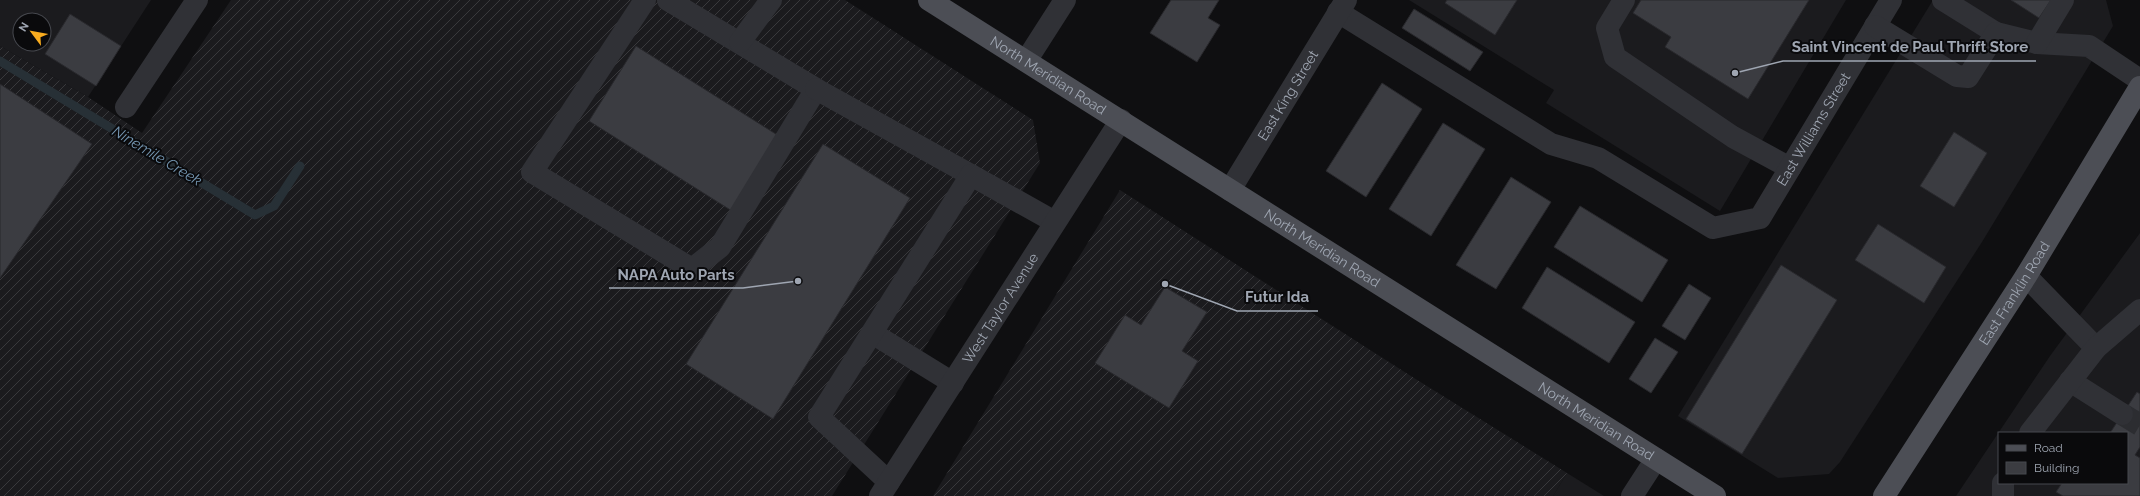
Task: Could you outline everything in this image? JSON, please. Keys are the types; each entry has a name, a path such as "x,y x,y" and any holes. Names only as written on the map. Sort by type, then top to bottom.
{"main road":[{"name":"North Meridian Road","path":"929,0 1715,496"},
{"name":"East Franklin Road","path":"1884,496 2026,276 2140,87"}],"street":[{"path":"126,107 197,0"},
{"path":"645,0 532,172 692,269 720,247 816,89"},
{"path":"668,0 816,89 1055,222"},
{"path":"740,42 771,0"},
{"path":"1026,61 1065,0"},
{"path":"1624,0 1607,28 1616,57 1733,137 1790,168"},
{"name":"East Williams Street","path":"1342,6 1551,144 1598,158 1713,228 1760,218 1890,0"},
{"path":"1943,0 1996,33 2037,43 2089,46 2140,80"},
{"path":"2037,43 2063,0"},
{"name":"East King Street","path":"1230,190 1342,6"},
{"path":"1875,26 1957,76 1968,77 1996,33"},
{"name":"West Taylor Avenue","path":"884,489 1121,120"},
{"path":"884,489 819,417 971,175"},
{"path":"2026,276 2096,348"},
{"path":"2031,432 2096,348 2138,315"},
{"path":"872,332 953,383"},
{"path":"2070,381 2122,414"},
{"path":"1632,496 1656,459"},
{"path":"2002,484 2003,496"}],"shaded area":[{"path":"0,0 151,0 88,97 0,46"},
{"path":"231,0 845,0 1033,120 1040,163 832,496 0,496 0,46 88,97 142,133"},
{"path":"1409,0 1846,0 1720,211 1546,103 1554,90"},
{"path":"1933,0 2106,0 2113,26 1982,242 1840,462 1829,474 1778,478 1678,416"},
{"path":"1120,190 1414,378 1567,473 1553,496 933,496"},
{"path":"2140,233 2140,496 1956,496 1998,433 1998,484 2128,484 2128,432 1999,432 2050,356"},
{"path":"1567,473 1604,496 1553,496"}],"building":[{"path":"1171,0 1219,0 1208,18 1220,25 1197,62 1150,33"},
{"path":"1447,0 1517,0 1495,35 1445,3"},
{"path":"1641,0 1809,0 1748,99 1665,47 1671,37 1633,13"},
{"path":"2011,0 2051,0 2039,18"},
{"path":"1414,9 1483,52 1470,71 1402,28"},
{"path":"70,14 121,46 96,86 45,54 46,52 52,52 52,43"},
{"path":"636,46 779,136 732,211 589,121"},
{"path":"1382,83 1422,109 1366,197 1326,171"},
{"path":"0,84 92,144 0,278"},
{"path":"1443,123 1485,149 1431,236 1389,209"},
{"path":"1954,132 1987,153 1954,207 1920,186"},
{"path":"823,144 910,198 773,419 686,364"},
{"path":"1511,177 1551,202 1496,289 1456,265"},
{"path":"1580,206 1668,260 1642,302 1554,247"},
{"path":"1878,224 1946,267 1924,303 1855,260"},
{"path":"1781,265 1837,300 1742,454 1686,419"},
{"path":"1547,267 1635,322 1609,363 1522,308"},
{"path":"1689,284 1711,298 1685,340 1662,326"},
{"path":"1165,287 1207,312 1182,351 1198,361 1169,408 1095,363 1125,315 1141,325"},
{"path":"1655,338 1678,352 1651,393 1629,379"},
{"path":"2137,392 2140,394 2140,447 2135,455 2140,458 2140,496 2063,496 2056,492 2061,484 2128,484 2128,432 2111,432"}],"waterway":[{"name":"Ninemile Creek","path":"0,61 255,215 274,206 300,166"}],"tunnel":[{"path":"2122,414 2140,425"}],"place":[{"name":"Saint Vincent de Paul Thrift Store","path":"1735,73"},
{"name":"NAPA Auto Parts","path":"798,281"},
{"name":"Futur Ida","path":"1165,284"}]}
